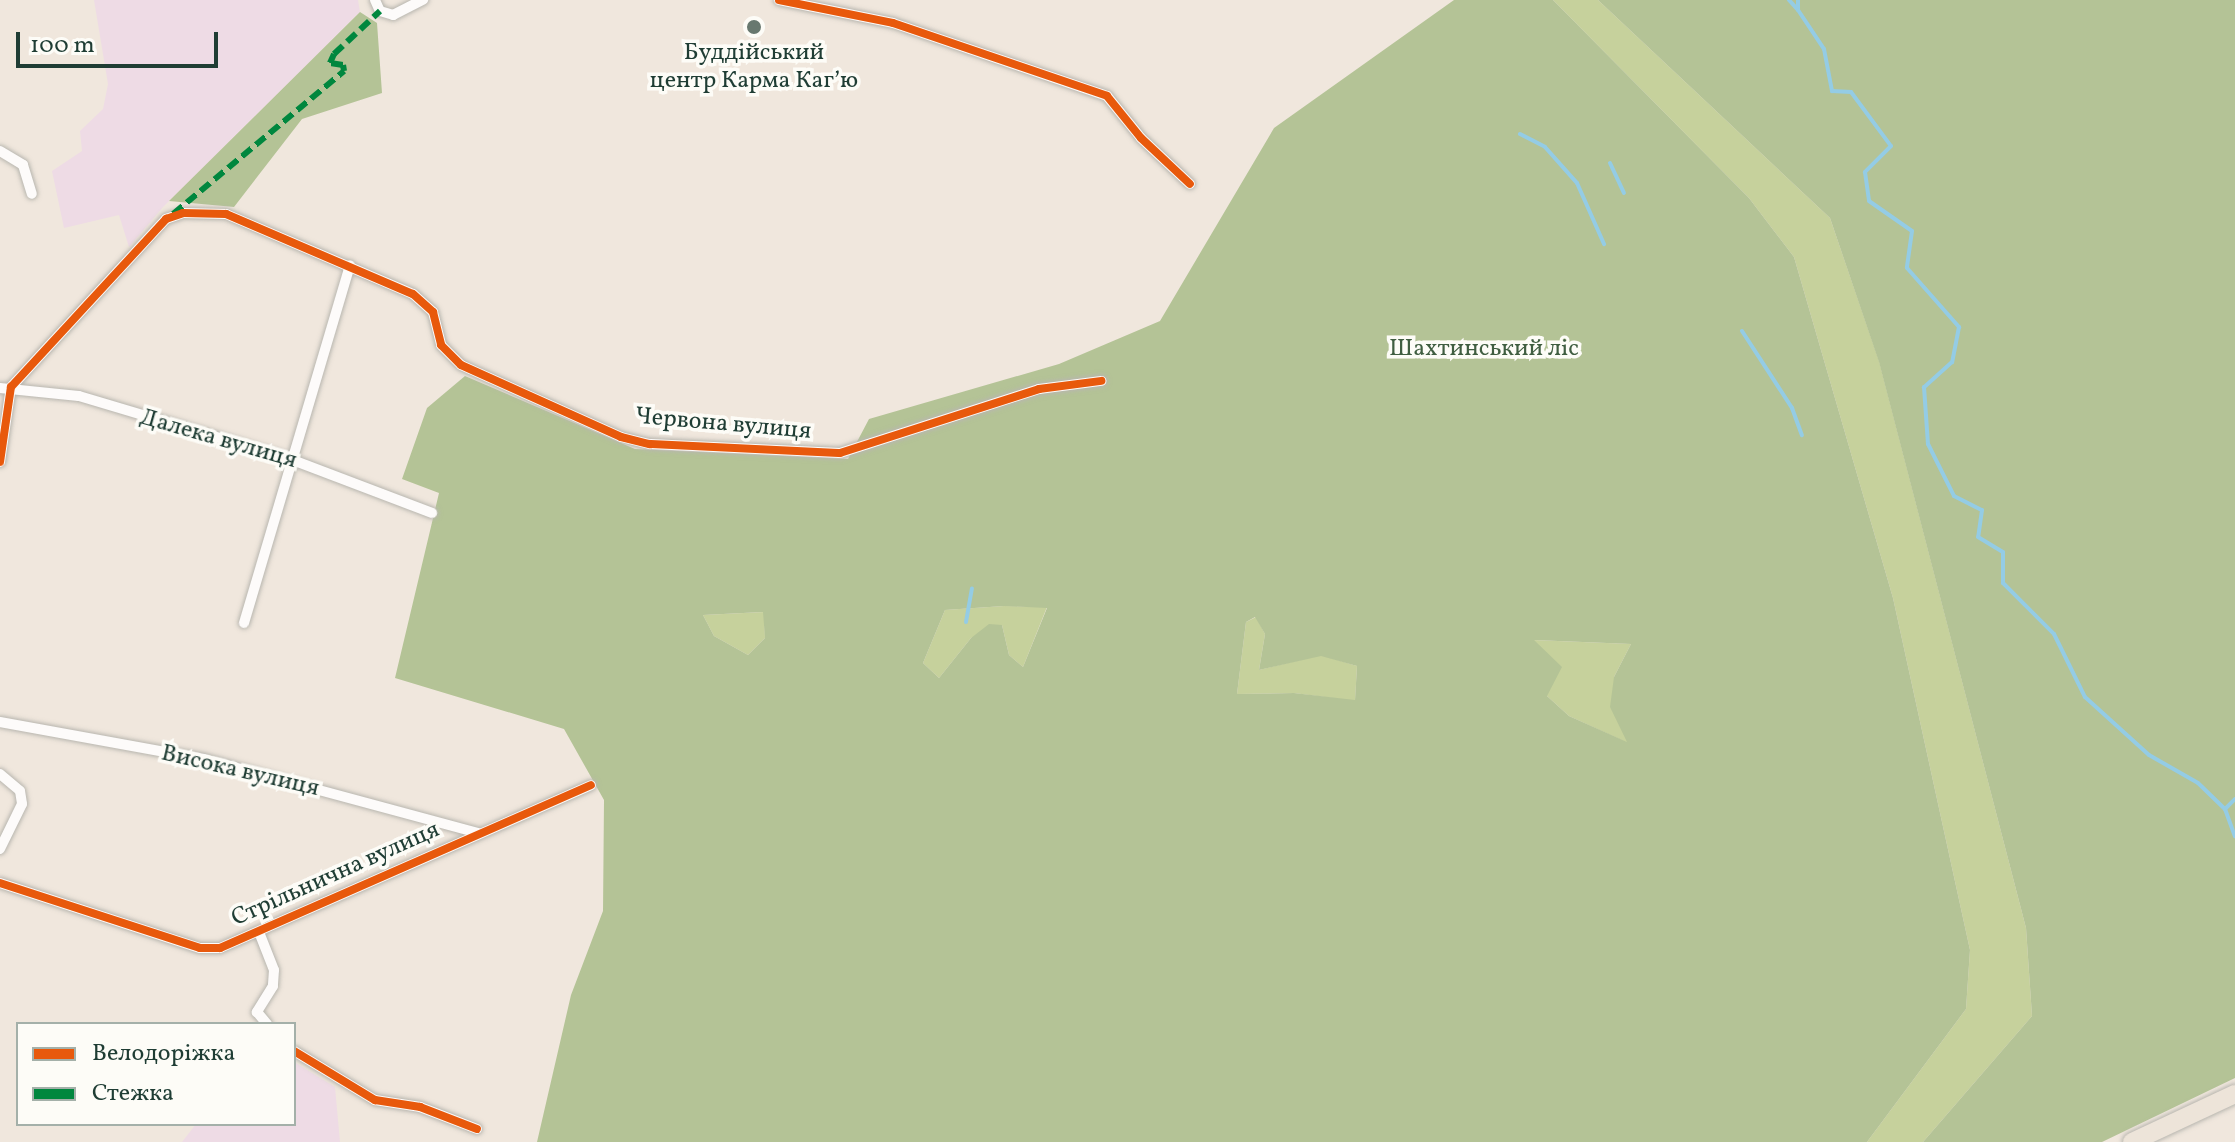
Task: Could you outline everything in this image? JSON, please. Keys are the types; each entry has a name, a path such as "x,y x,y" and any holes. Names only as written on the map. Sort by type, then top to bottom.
{"highway":[{"path":"2132,1142 2235,1094"}],"street":[{"path":"375,0 380,11 407,11 423,0"},
{"path":"779,0 893,23 1107,96 1141,138 1190,184"},
{"path":"0,151 23,165 32,194"},
{"name":"Червона вулиця","path":"6,387 166,219 183,213 226,214 413,294 433,312 441,345 461,365 621,437 650,444 840,453 1039,389 1101,381"},
{"path":"244,623 290,459 350,265"},
{"path":"0,462 6,387"},
{"name":"Далека вулиця","path":"6,387 79,396 290,459 432,513"},
{"name":"Висока вулиця","path":"0,722 204,759 478,833"},
{"path":"0,774 20,791 22,804 0,849"},
{"name":"Стрільнична вулиця","path":"0,883 200,948 220,948 591,785"},
{"path":"259,932 274,970 273,986 257,1012 265,1022"},
{"path":"296,1052 375,1100 420,1107 477,1129"}],"shaded area":[{"path":"94,0 358,0 360,12 163,207 129,247 119,215 64,228 52,171 82,151 80,131 103,109 108,84"},
{"path":"296,1063 335,1087 340,1142 182,1142 194,1126 296,1126"}],"green space":[{"name":"Шахтинський ліс","path":"1454,0 1553,0 1749,198 1794,257 1893,598 1970,950 1966,1009 1867,1142 537,1142 571,995 603,911 604,800 564,729 395,678 439,493 402,479 427,408 465,376 635,449 848,459 869,419 1059,364 1160,321 1274,128","holes":["1004,606 1047,608 1023,667 1009,655 1002,625 989,624 971,638 939,678 923,663 945,610","763,612 765,638 748,655 714,636 703,615","1255,617 1265,634 1259,670 1321,656 1357,666 1355,700 1294,693 1237,694 1246,622","1534,640 1631,644 1614,677 1610,707 1627,742 1569,716 1547,696 1562,667"]},
{"path":"1553,0 1598,0 1830,218 1879,361 2026,928 2032,1016 1923,1142 1867,1142 1966,1009 1970,950 1893,598 1794,257 1749,198"},
{"path":"1598,0 2235,0 2235,1078 2102,1142 1923,1142 2032,1016 2026,928 1879,362 1830,218"},
{"path":"360,12 377,23 382,93 302,119 234,207 169,201"},
{"path":"1047,607 1023,667 1009,655 1002,625 971,638 939,678 923,663 945,610"},
{"path":"764,612 765,638 748,655 714,636 703,615"},
{"path":"1256,617 1265,634 1259,670 1321,655 1357,666 1355,701 1294,693 1237,694 1246,622"},
{"path":"1533,640 1631,644 1614,677 1628,743 1569,716 1547,696"}],"waterway":[{"path":"1789,0 1798,10"},
{"path":"1798,0 1798,10 1824,49 1832,91 1851,92 1891,146 1865,172 1869,201 1912,231 1907,268 1959,327 1952,362 1924,387 1928,444 1954,496 1982,510 1978,537 2003,552 2003,583 2054,634 2085,697 2149,755 2198,783 2225,809 2235,836"},
{"path":"1520,134 1545,147 1577,183 1604,244"},
{"path":"1610,163 1624,193"},
{"path":"1742,331 1792,408 1802,435"},
{"path":"966,622 972,589"},
{"path":"2225,809 2235,799"}],"marked path":[{"path":"173,214 344,71 343,65 330,63 334,54 380,11"}],"cycle path":[{"path":"779,0 893,23 1107,96 1141,138 1190,184"},
{"path":"0,462 11,387 166,219 183,213 226,214 413,294 433,312 441,345 461,365 621,437 650,444 840,453 1039,389 1101,381"},
{"path":"0,883 200,948 220,948 591,785"},
{"path":"296,1052 375,1100 420,1107 477,1129"}],"place":[{"name":"Буддійський центр Карма Кагʼю","path":"754,27"}]}
